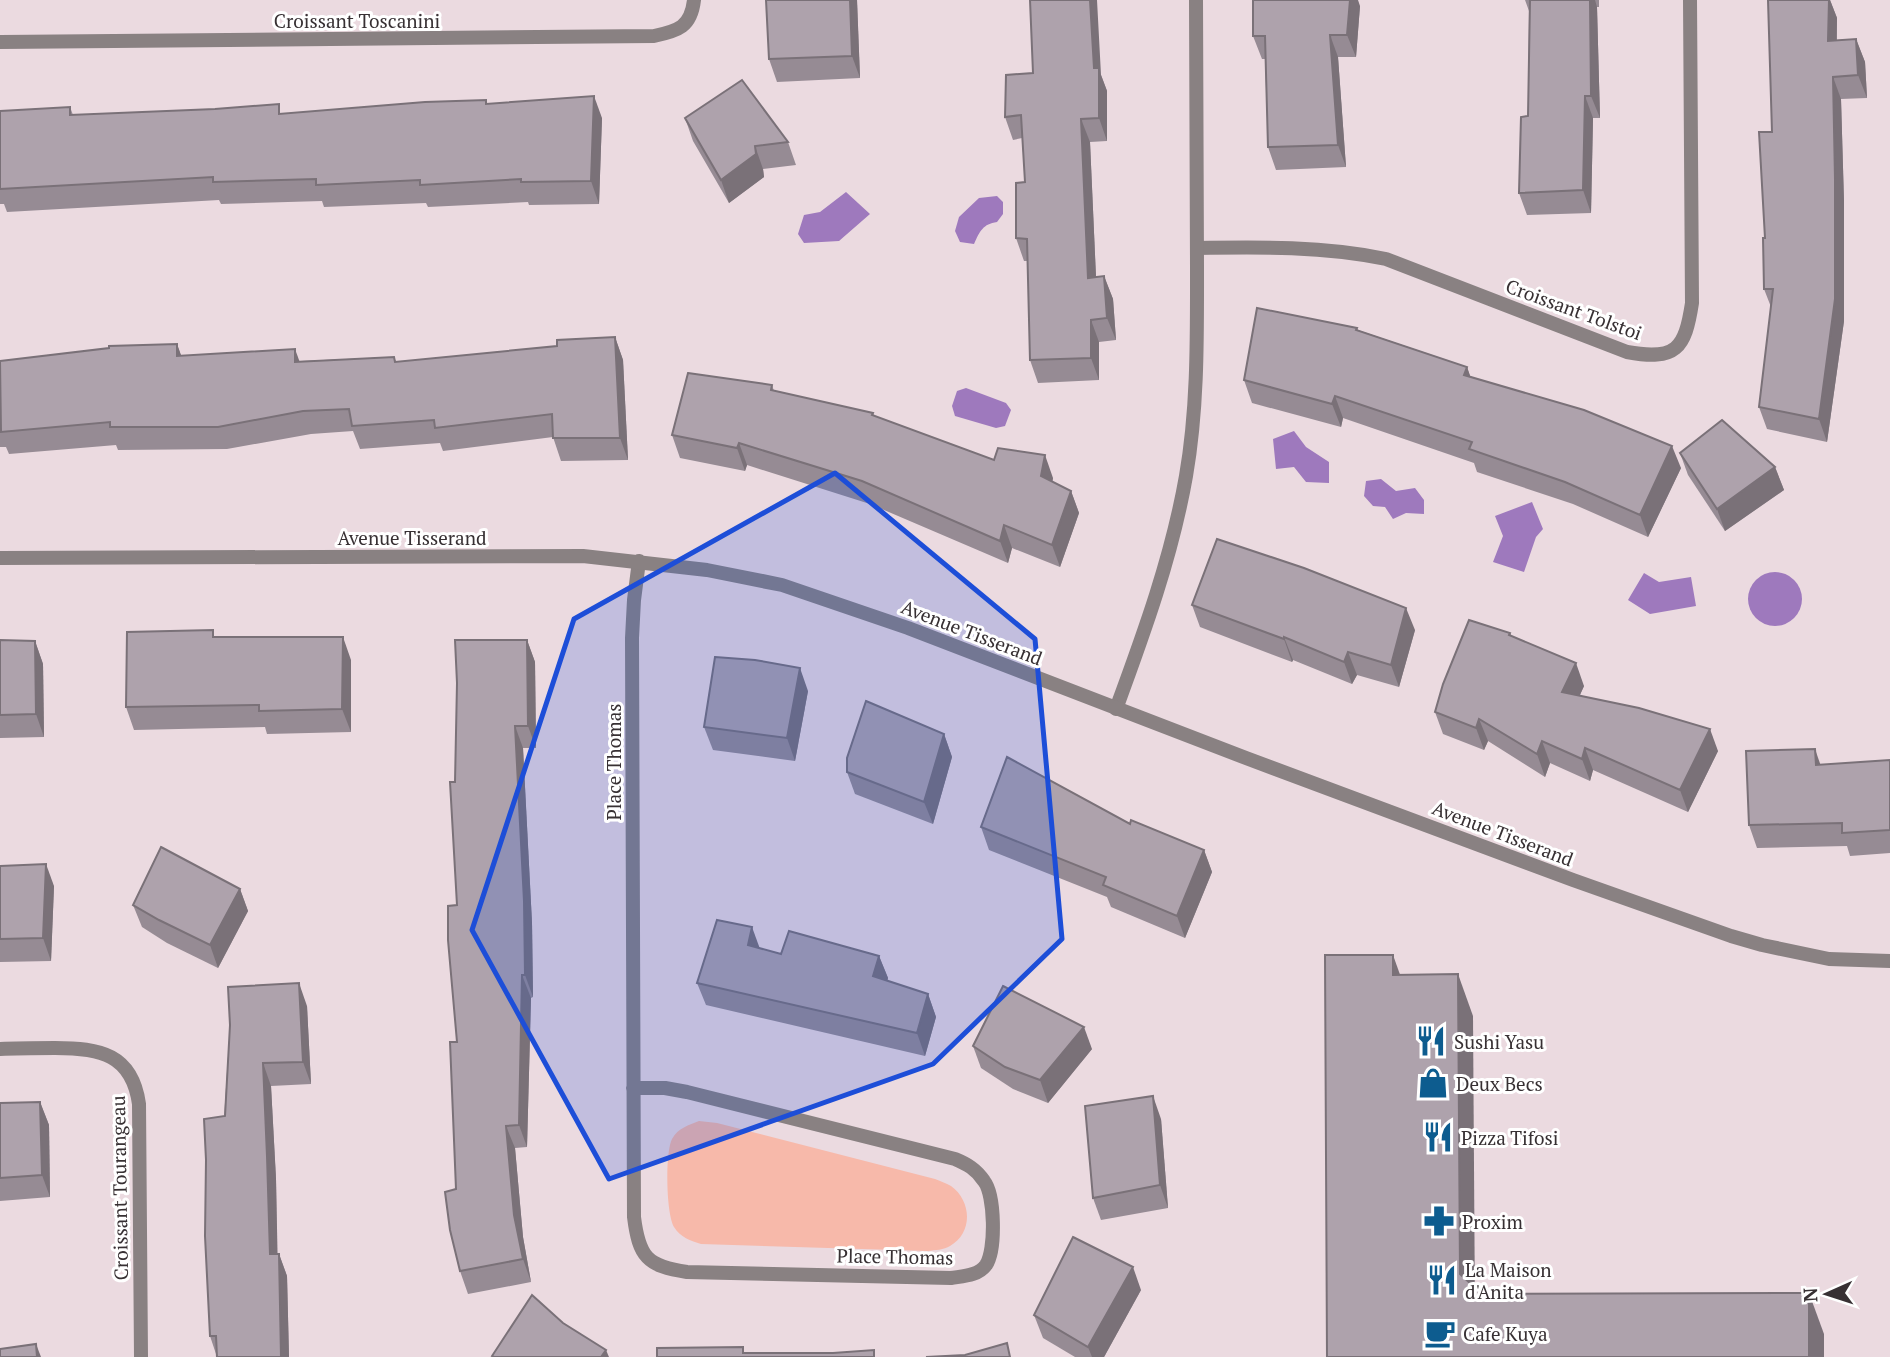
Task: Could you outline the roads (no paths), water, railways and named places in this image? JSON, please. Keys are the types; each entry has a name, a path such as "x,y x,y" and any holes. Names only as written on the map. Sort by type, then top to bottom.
{"street":[{"name":"Croissant Toscanini","path":"0,42 654,36 672,32 686,24 693,11 694,0"},
{"path":"1116,709 1167,559 1187,474 1197,355 1196,0"},
{"name":"Croissant Tolstoi","path":"1197,248 1316,250 1387,259 1627,352 1648,356 1666,354 1681,344 1692,303 1690,0"},
{"name":"Avenue Tisserand","path":"0,558 550,555 639,561 746,577 792,588 908,628 1116,709 1573,880 1731,936 1829,959 1890,961"},
{"name":"Place Thomas","path":"634,1088 666,1088 687,1092 945,1156 972,1167 986,1183 992,1202 991,1253 985,1267 972,1275 951,1278 687,1272 653,1263 642,1251 636,1235 634,1217 632,638 639,561"},
{"name":"Croissant Tourangeau","path":"0,1049 88,1049 110,1055 123,1065 134,1080 139,1104 141,1357"}],"place":[{"name":"Sushi Yasu","path":"1431,1041"},
{"name":"Deux Becs","path":"1433,1083"},
{"name":"Pizza Tifosi","path":"1438,1137"},
{"name":"Proxim","path":"1439,1221"},
{"name":"La Maison d'Anita","path":"1442,1280"},
{"name":"Cafe Kuya","path":"1440,1333"}]}
